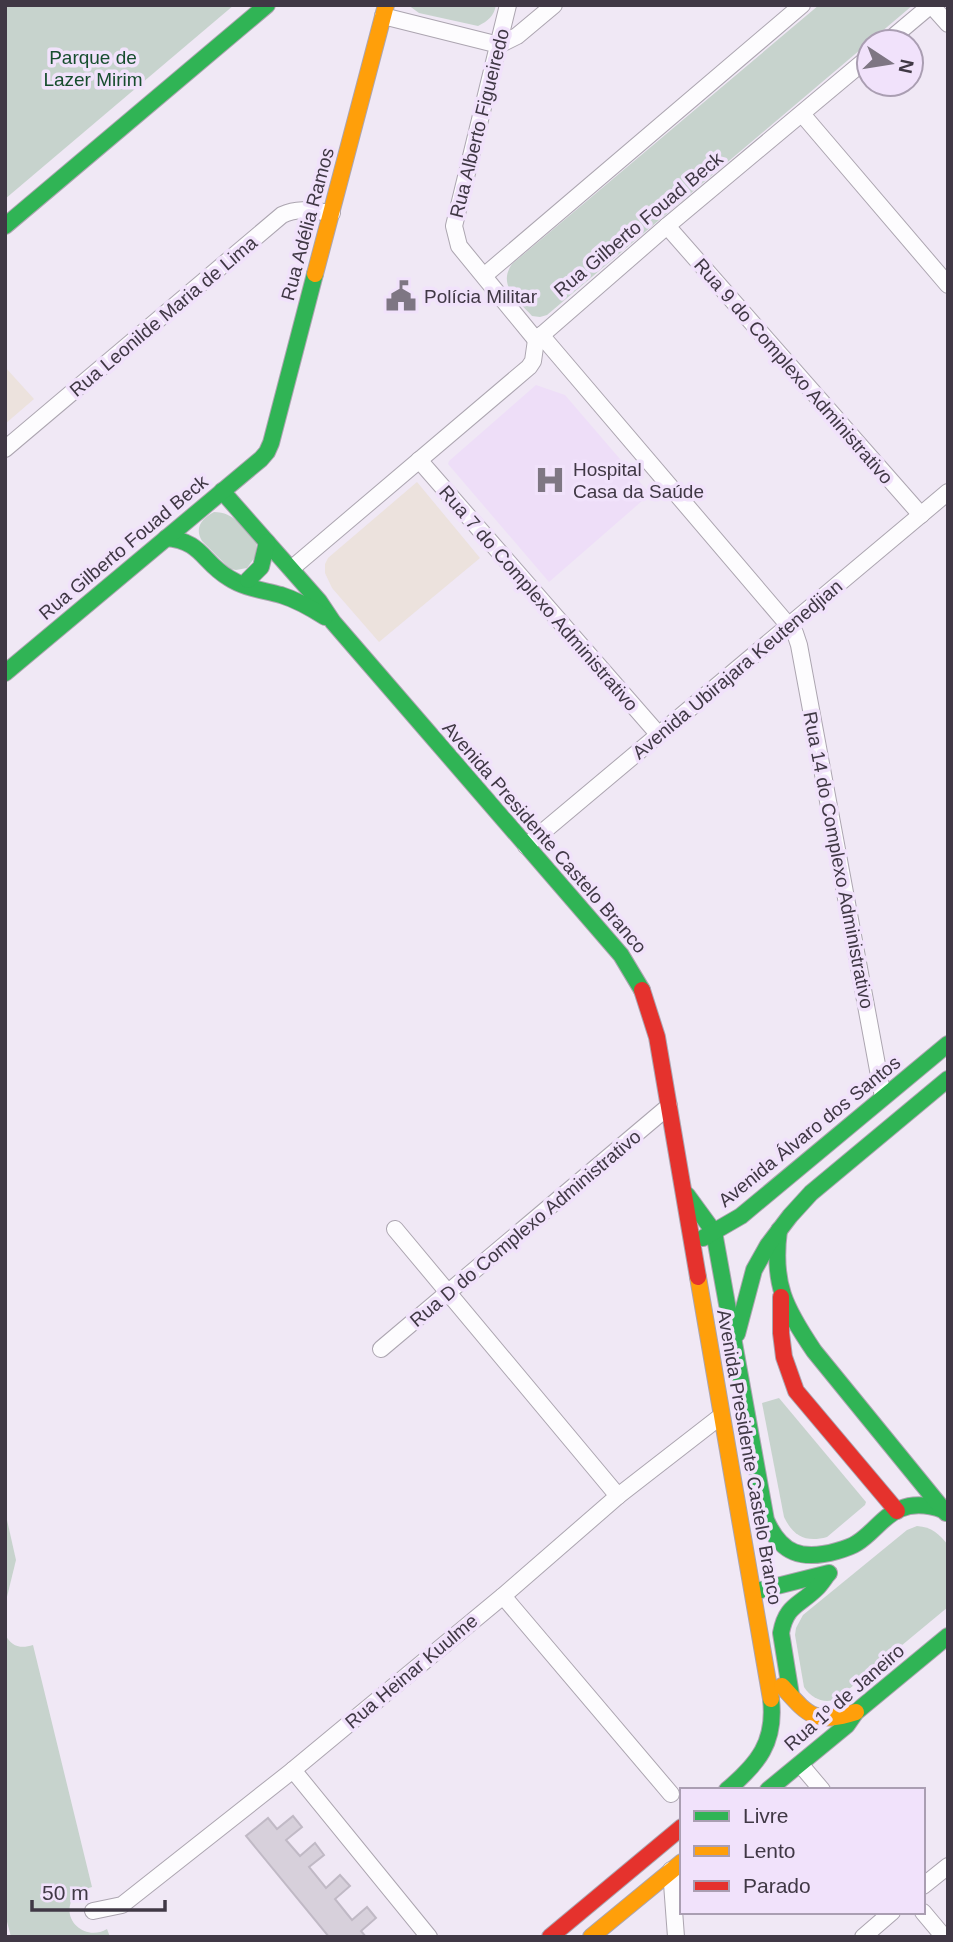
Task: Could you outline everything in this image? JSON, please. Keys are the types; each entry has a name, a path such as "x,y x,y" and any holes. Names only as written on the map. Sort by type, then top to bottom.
{"street":[{"path":"5,226 267,5"},
{"name":"Rua Alberto Figueiredo","path":"509,5 454,226 459,246 539,337"},
{"path":"385,11 499,45 517,36 554,5"},
{"path":"485,275 803,5"},
{"path":"904,28 931,5 948,24"},
{"name":"Rua Adélia Ramos","path":"267,452 385,11"},
{"name":"Rua Gilberto Fouad Beck","path":"291,569 529,367 539,337 855,69"},
{"path":"802,114 948,285"},
{"name":"Rua Leonilde Maria de Lima","path":"5,449 282,215 300,209 332,213"},
{"name":"Rua 9 do Complexo Administrativo","path":"667,226 921,515"},
{"name":"Rua 14 do Complexo Administrativo","path":"539,337 795,633 883,1097"},
{"name":"Rua Gilberto Fouad Beck","path":"5,673 267,452"},
{"name":"Rua 7 do Complexo Administrativo","path":"419,460 659,735"},
{"name":"Avenida Presidente Castelo Branco","path":"222,491 621,955 645,993 657,1037 772,1702 772,1731"},
{"name":"Avenida Ubirajara Keutenedjian","path":"526,846 947,494"},
{"path":"191,518 189,532 195,545"},
{"path":"166,538 180,539 195,545"},
{"path":"248,580 261,567 267,542"},
{"name":"Avenida Presidente Castelo Branco","path":"195,545 230,579 255,590 296,601 333,622"},
{"path":"230,579 267,580 291,569"},
{"name":"Avenida Álvaro dos Santos","path":"692,1243 741,1216 948,1044"},
{"path":"735,1344 754,1270 790,1216 811,1193 948,1079"},
{"name":"Rua D do Complexo Administrativo","path":"381,1349 669,1106"},
{"name":"Avenida Presidente Castelo Branco","path":"683,1190 714,1232 766,1520 771,1532 778,1542 794,1553 805,1556 831,1553 857,1544"},
{"path":"395,1229 618,1496"},
{"path":"779,1230 777,1248 781,1292 780,1325 791,1382 897,1511"},
{"path":"781,1292 814,1351 946,1512"},
{"name":"Rua Heinar Kuulme","path":"93,1911 121,1905 293,1770 503,1596 618,1496 721,1416"},
{"path":"791,1695 781,1633 789,1608 817,1588 857,1544 897,1511 922,1505 946,1512"},
{"path":"753,1592 828,1574"},
{"path":"503,1596 671,1794"},
{"name":"Rua 1º de Janeiro","path":"770,1788 848,1725 856,1712 948,1636"},
{"path":"766,1669 803,1711 816,1716 832,1717 856,1712"},
{"name":"Rua 1º de Janeiro","path":"729,1788 749,1772 758,1760 772,1731"},
{"path":"800,1764 820,1788"},
{"path":"293,1770 429,1937"},
{"path":"550,1937 680,1829"},
{"path":"591,1937 677,1866"},
{"path":"676,1937 677,1866"},
{"path":"925,1884 948,1866"},
{"path":"863,1937 890,1914"},
{"path":"925,1914 944,1937"}],"shaded area":[{"path":"5,367 34,399 5,424"},
{"name":"Hospital Casa da Saúde","path":"536,385 565,395 650,494 549,582 448,464"},
{"path":"417,482 480,558 379,642 332,588 325,573 325,564 328,558"}],"green space":[{"name":"Parque de Lazer Mirim","path":"5,5 234,5 5,199"},
{"path":"408,5 496,5 490,18 478,26 419,13"},
{"path":"819,5 913,5 886,28 855,28 855,54 547,315 532,316 511,292 507,279 512,264"},
{"path":"214,512 233,518 257,543 255,557 247,568 230,569 202,541 200,524"},
{"path":"779,1398 866,1502 827,1537 813,1539 801,1536 784,1517 762,1403"},
{"path":"5,1511 16,1560 5,1605"},
{"path":"917,1526 935,1532 948,1545 948,1607 837,1699 823,1701 811,1695 804,1687 795,1635 803,1615 907,1530"},
{"path":"5,1634 10,1642 17,1646 33,1645 92,1887 73,1898 70,1906 72,1920 77,1926 91,1933 107,1929 110,1937 11,1937 5,1914"}],"building":[{"path":"293,1816 302,1827 286,1840 300,1856 315,1843 324,1855 309,1867 326,1888 340,1875 350,1886 335,1899 352,1920 367,1907 376,1918 361,1931 366,1937 329,1937 246,1836 268,1818 277,1829"}],"traffic: fast":[{"path":"5,226 267,5"},
{"path":"5,673 267,452 315,274"},
{"path":"222,491 621,955 642,990"},
{"path":"166,538 187,543 220,572 235,581 287,597 325,617"},
{"path":"248,580 261,567 267,542"},
{"path":"703,1238 741,1216 948,1044"},
{"path":"737,1334 754,1270 768,1245 790,1216 811,1193 948,1079"},
{"path":"687,1195 714,1232 766,1520 778,1541 803,1555 825,1554 855,1544 900,1509 922,1505 943,1510"},
{"path":"779,1230 779,1281 795,1322 814,1351 946,1513"},
{"path":"753,1592 829,1573"},
{"path":"791,1695 781,1633 783,1624 790,1611 817,1588 828,1574"},
{"path":"770,1788 948,1636"},
{"path":"729,1788 748,1771 762,1751 771,1728 771,1699"}],"traffic: slow":[{"path":"315,274 386,5"},
{"path":"698,1277 771,1699"},
{"path":"782,1686 813,1715 830,1717 856,1712"},
{"path":"591,1937 680,1864"}],"traffic: jam":[{"path":"642,990 657,1037 698,1277"},
{"path":"781,1297 784,1357 796,1391 897,1511"},
{"path":"550,1937 680,1829"}],"place":[{"name":"Polícia Militar","path":"401,296"},
{"name":"Hospital Casa da Saúde","path":"550,480"}]}
